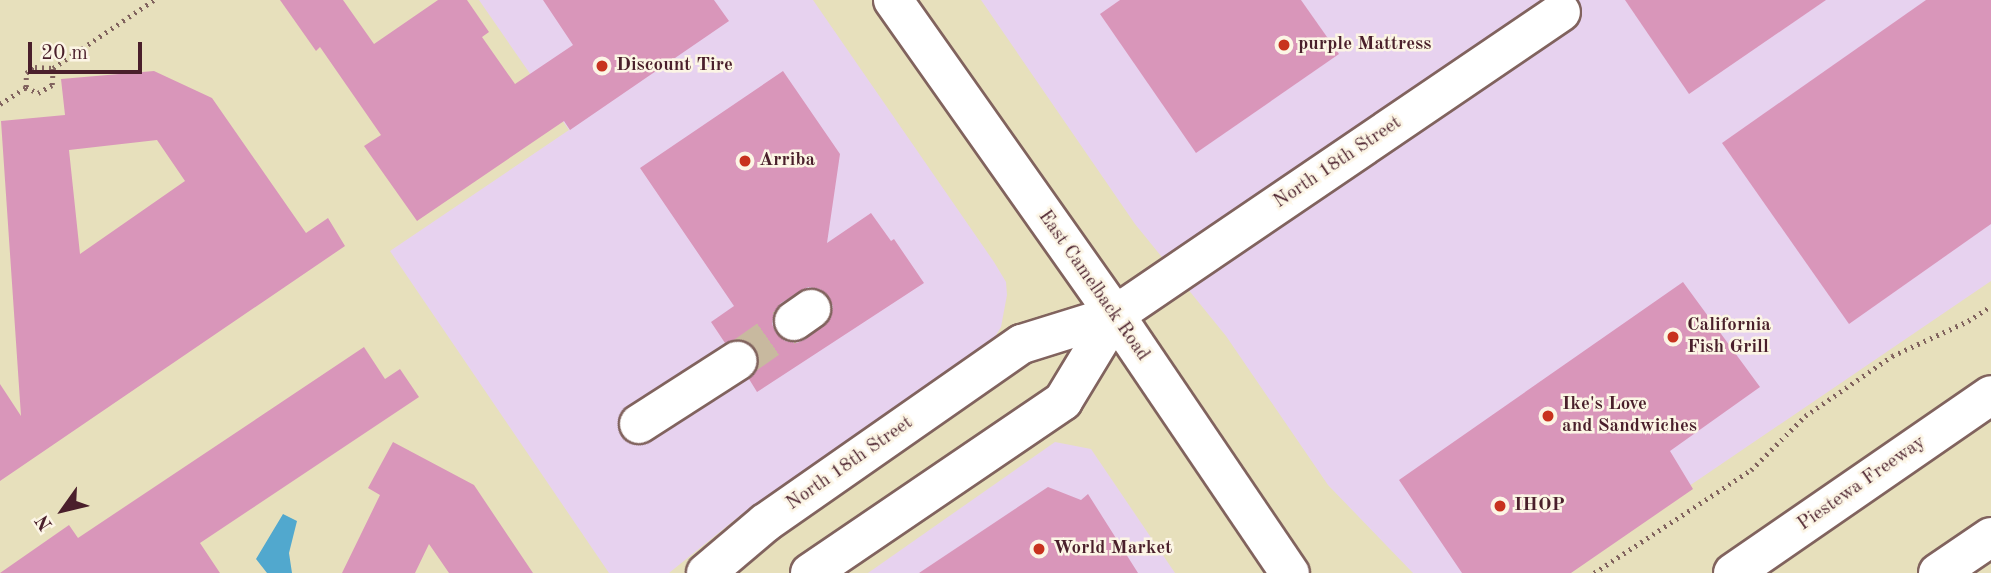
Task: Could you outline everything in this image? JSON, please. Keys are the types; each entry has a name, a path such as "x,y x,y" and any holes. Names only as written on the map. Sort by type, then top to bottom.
{"main road":[{"name":"East Camelback Road","path":"893,0 1115,315 1290,573"},
{"name":"North 18th Street","path":"706,573 765,523 1022,344 1115,315 1561,12"},
{"name":"North 18th Street","path":"810,573 1063,401 1115,315"},
{"path":"639,424 737,361"},
{"name":"Piestewa Freeway","path":"1733,573 1991,395"},
{"path":"1938,573 1991,537"}],"path":[{"path":"26,87 26,73 35,67 54,68 154,0"},
{"path":"26,87 38,93 52,85 54,68"},
{"path":"0,104 26,87"},
{"path":"1594,573 1751,470 1805,416 1892,356 1968,321 1991,306"}],"shaded area":[{"path":"479,0 813,0 1006,282 1007,295 1001,327 993,340 742,514 669,573 609,573 390,251 569,130"},
{"path":"981,0 1991,0 1991,281 1561,573 1413,573 1328,485 1226,336 1135,224"},
{"path":"1055,442 1091,449 1175,573 868,573"}],"water":[{"path":"283,514 297,521 289,553 292,573 267,573 256,559"}],"building":[{"path":"280,0 343,0 374,44 438,0 467,0 489,32 482,37 515,84 573,45 543,0 714,0 729,21 570,130 564,121 417,221 364,146 381,135 320,47 316,51"},
{"path":"1120,0 1301,0 1339,54 1196,153 1100,14"},
{"path":"1625,0 1826,0 1689,94"},
{"path":"1926,0 1991,0 1991,224 1849,324 1722,143"},
{"path":"154,71 212,98 306,233 328,218 345,246 0,481 0,384 21,416 1,121 65,115 61,79","holes":["157,140 185,181 80,254 69,150"]},
{"path":"783,71 840,154 827,243 871,213 891,241 894,239 924,283 757,392 749,379 756,372 759,361 755,349 746,341 737,339 725,343 711,322 734,306 640,168","holes":["808,287 820,289 828,296 833,306 831,318 806,339 797,343 785,341 776,333 772,324 774,312 781,303"]},
{"path":"1683,282 1760,387 1670,451 1693,489 1571,573 1462,573 1399,480"},
{"path":"364,347 385,379 400,369 419,397 200,543 220,573 0,573 69,525 78,538"},
{"path":"393,442 474,485 533,573 449,573 429,544 415,573 342,573 380,495 368,488"},
{"name":"World Market","path":"1048,487 1081,500 1088,494 1138,573 919,573"}],"tunnel":[{"path":"737,361 794,321"}],"place":[{"name":"purple Mattress","path":"1284,45"},
{"name":"Discount Tire","path":"602,66"},
{"name":"Arriba","path":"745,161"},
{"name":"California Fish Grill","path":"1673,337"},
{"name":"Ike's Love and Sandwiches","path":"1548,416"},
{"name":"IHOP","path":"1500,506"},
{"name":"World Market","path":"1039,549"}]}
